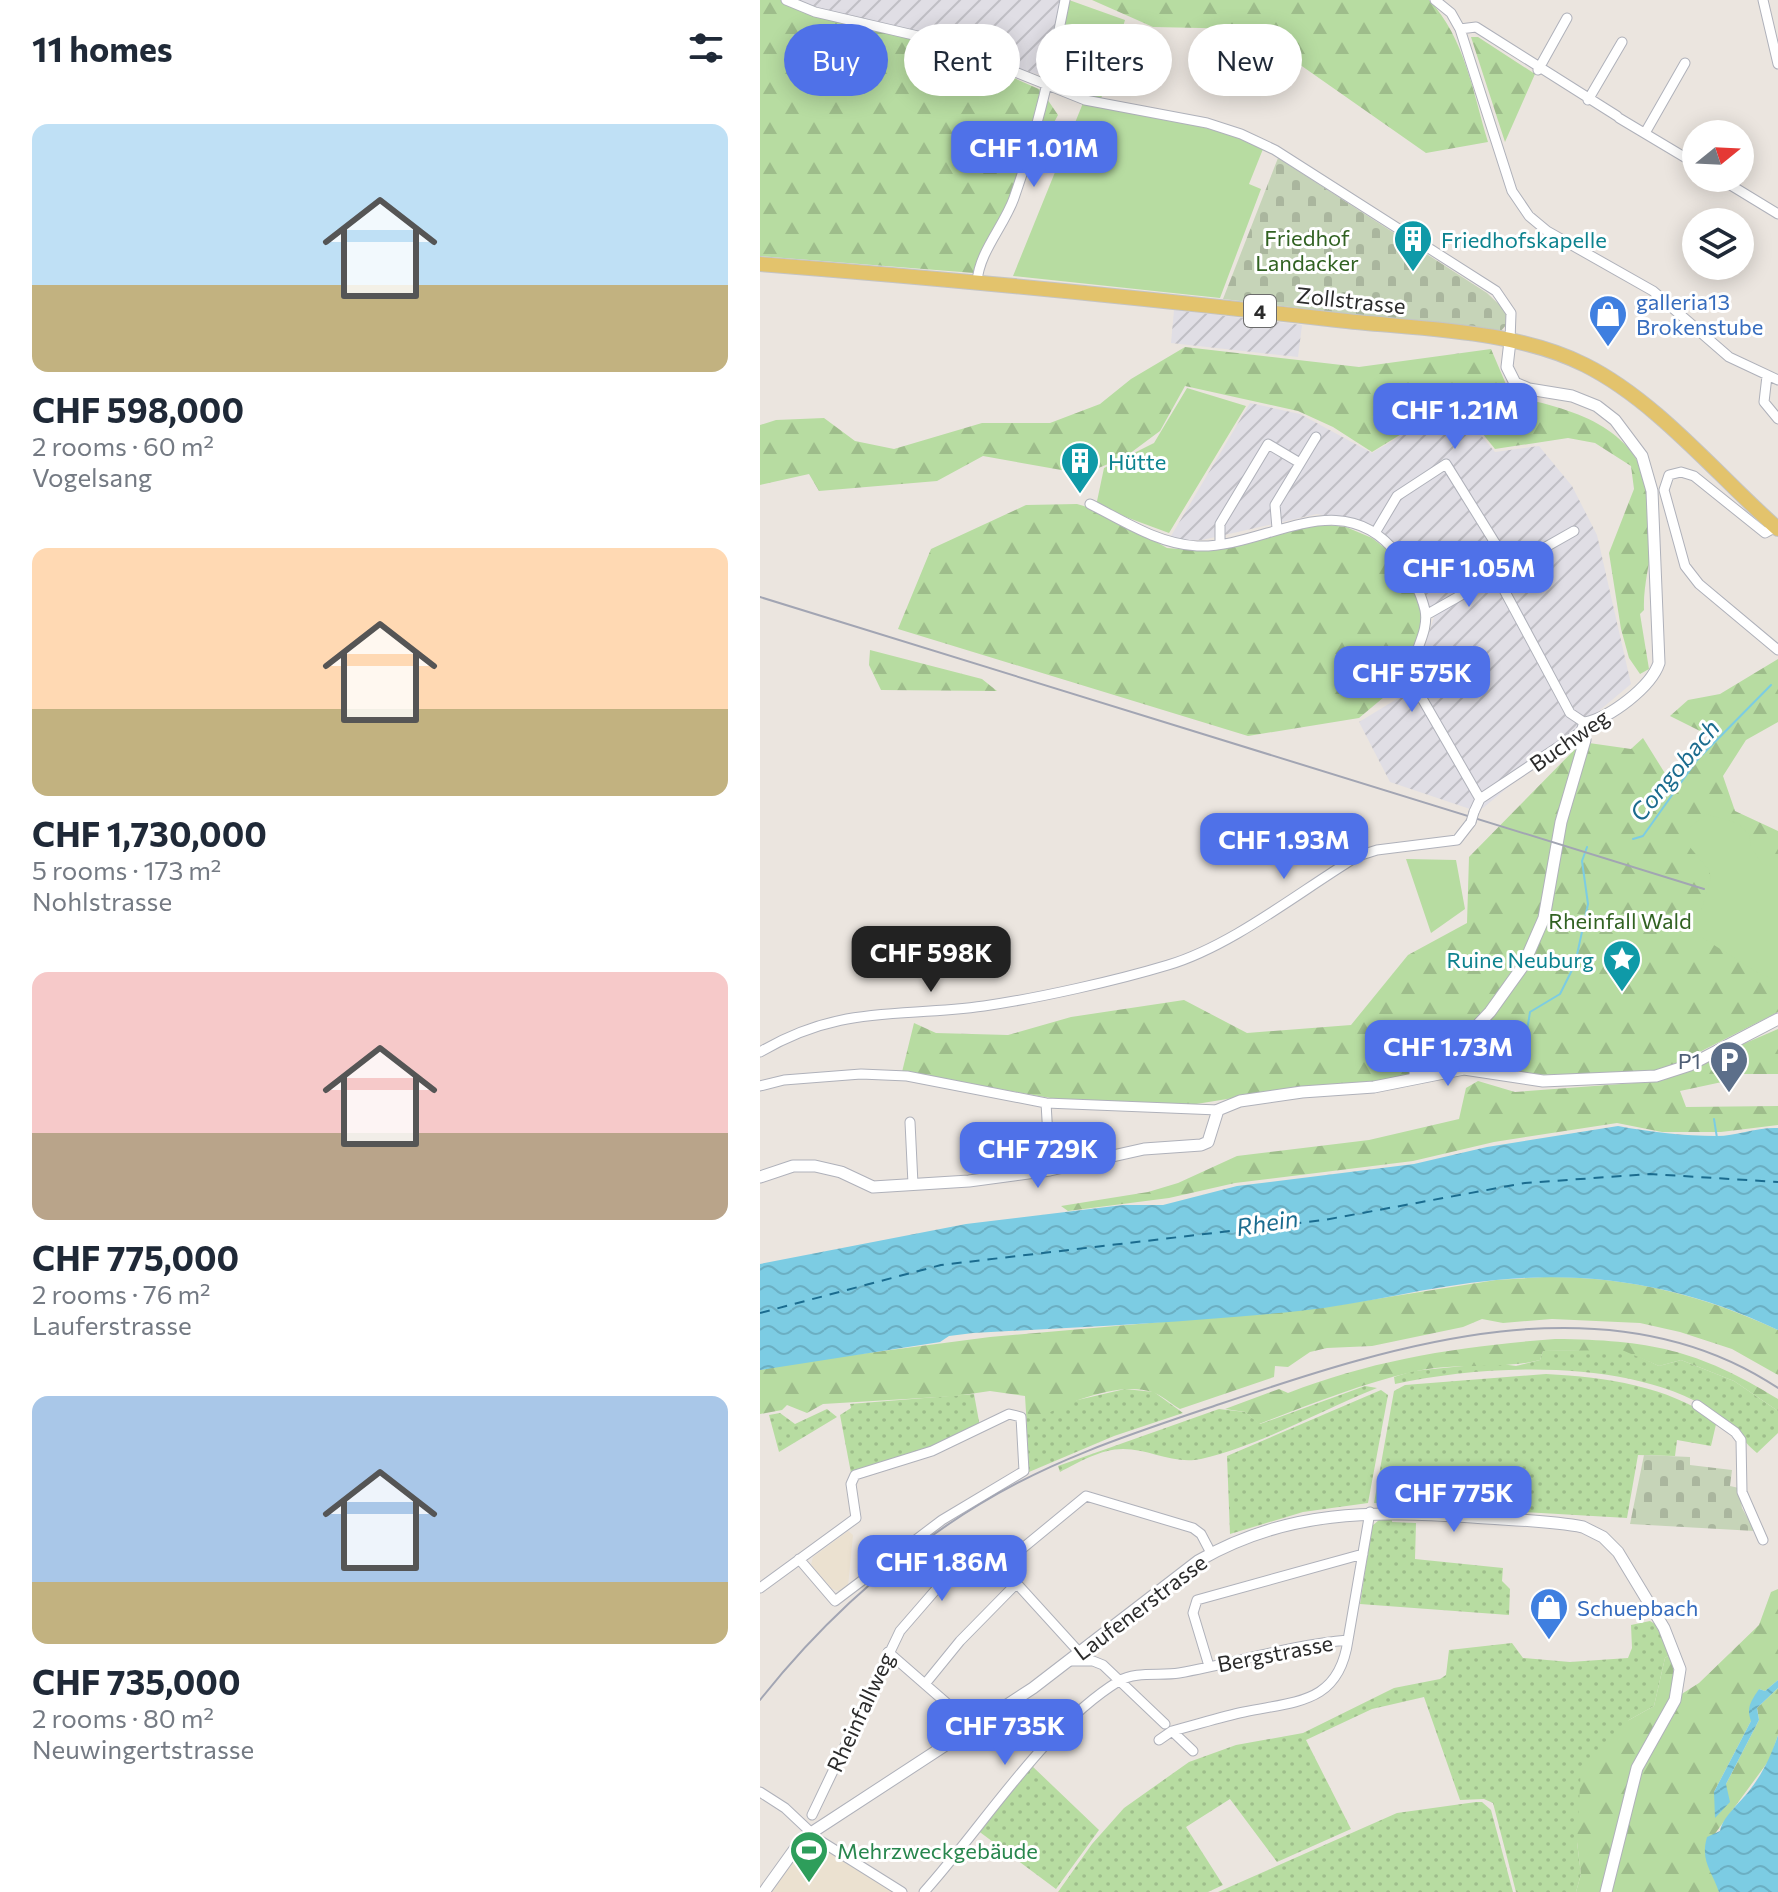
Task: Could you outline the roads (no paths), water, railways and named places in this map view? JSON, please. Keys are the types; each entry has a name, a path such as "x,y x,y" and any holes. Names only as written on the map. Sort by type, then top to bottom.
{"main road":[{"name":"Zollstrasse","path":"760,264 977,282 1510,341 1575,360 1629,392 1778,527"}],"street":[{"path":"786,0 815,12 935,40 1036,81"},
{"path":"1061,24 1065,0"},
{"path":"1435,0 1448,9 1460,29 1507,177 1520,207 1547,231 1653,291 1729,357 1778,380"},
{"path":"1763,0 1778,64"},
{"path":"1538,70 1567,18"},
{"path":"1460,29 1476,27 1538,70 1682,155"},
{"path":"1588,100 1622,42"},
{"path":"1645,133 1685,63"},
{"path":"977,282 980,266 1013,201 1046,96"},
{"path":"1077,96 1103,105 1207,123 1275,150 1496,291 1504,298 1511,313 1510,341"},
{"path":"1742,192 1778,214"},
{"name":"Buchweg","path":"1480,799 1649,682 1659,663 1652,491 1642,456 1615,420 1572,396 1529,389 1515,383 1507,367 1510,341"},
{"path":"1767,376 1764,402 1778,419"},
{"path":"1277,528 1275,505 1316,437"},
{"path":"1220,543 1220,524 1268,444 1300,463"},
{"path":"1375,533 1397,496 1446,464 1510,567"},
{"path":"1778,527 1765,533 1694,476 1681,472 1669,475 1664,490 1685,566 1699,584 1778,650"},
{"path":"760,1052 801,1032 845,1017 985,1006 1168,965 1212,949 1358,856 1377,850 1457,840 1473,817 1480,799 1412,681 1426,615 1415,582 1395,552 1375,533 1324,520 1200,546 1167,542 1090,504"},
{"path":"1426,615 1574,531"},
{"path":"1415,1078 1415,1066 1423,1059 1472,1031 1490,1012 1523,966 1544,918 1561,822 1585,740 1584,727 1570,713 1496,575"},
{"path":"760,1086 784,1080 845,1075 907,1076 1046,1103 1218,1110 1248,1100 1374,1087 1464,1069 1543,1081 1656,1076 1690,1065 1778,1019"},
{"path":"1046,1103 1050,1170"},
{"path":"760,1177 793,1166 815,1166 841,1172 873,1187 1050,1170 1133,1151 1201,1145 1208,1142 1218,1110"},
{"path":"910,1122 913,1184"},
{"path":"1697,1405 1735,1432 1741,1440 1742,1492 1763,1540"},
{"path":"760,1588 799,1559 856,1518 852,1478 932,1451 1009,1414 1018,1414 1023,1420 1026,1466 1023,1472 942,1520 835,1601 799,1559"},
{"path":"1079,1652 1001,1566 1086,1496 1193,1528 1201,1534 1211,1553"},
{"name":"Laufenerstrasse","path":"764,1892 807,1829 823,1825 974,1727 1068,1661 1211,1553 1297,1522 1370,1512 1583,1527 1603,1537 1625,1561 1673,1645 1680,1681 1675,1700 1637,1768 1606,1892"},
{"name":"Bergstrasse","path":"1121,1679 1209,1666 1294,1646 1348,1640 1370,1512"},
{"name":"Rheinfallweg","path":"807,1829 888,1652 921,1602 978,1541 1001,1566"},
{"path":"1209,1666 1193,1613 1197,1600 1363,1554"},
{"path":"925,1684 960,1641 1017,1583"},
{"path":"1159,1740 1169,1727 1297,1702 1318,1693 1339,1674 1348,1640"},
{"path":"888,1652 974,1727"},
{"path":"1068,1661 1095,1661 1121,1679 1193,1751"},
{"path":"924,1892 1029,1764 1073,1720 1121,1679"},
{"path":"763,1795 807,1829 902,1892"},
{"path":"812,1815 823,1825"}],"water":[{"name":"Rhein","path":"1618,1126 1717,1136 1778,1128 1778,1330 1710,1303 1641,1285 1605,1280 1533,1278 1471,1283 1299,1311 973,1333 949,1336 940,1342 760,1370 760,1264 966,1224 1123,1205 1163,1205 1237,1186 1414,1164 1487,1147"},
{"path":"1778,1680 1778,1688 1757,1708 1759,1720 1726,1784 1730,1802 1715,1818 1714,1792 1751,1721 1749,1708 1752,1701 1759,1689 1765,1691"},
{"path":"1778,1735 1778,1892 1719,1892 1706,1859 1707,1837 1720,1831 1728,1815 1754,1784"}],"waterway":[{"name":"Congobach","path":"1633,839 1643,836 1697,760 1771,685"},
{"name":"Congobach","path":"1521,1068 1530,1012 1560,994 1575,964 1588,904 1582,861 1587,847"},
{"path":"1714,1119 1717,1138"}],"railway":[{"path":"760,597 1704,889"},
{"path":"760,1700 808,1644 861,1592 919,1545 980,1504 1037,1473 1097,1447 1287,1382 1428,1343 1501,1332 1573,1328 1644,1335 1713,1354 1778,1388"}],"place":[{"name":"Friedhofskapelle","path":"1413,273"},
{"name":"galleria13 Brokenstube","path":"1608,348"},
{"name":"Hütte","path":"1080,495"},
{"name":"Ruine Neuburg","path":"1622,993"},
{"name":"P1","path":"1729,1094"},
{"name":"Schuepbach","path":"1549,1641"},
{"name":"Mehrzweckgebäude","path":"809,1884"}],"park label":[{"name":"Friedhof Landacker","path":"1307,250"},
{"name":"Rheinfall Wald","path":"1620,920"}]}
